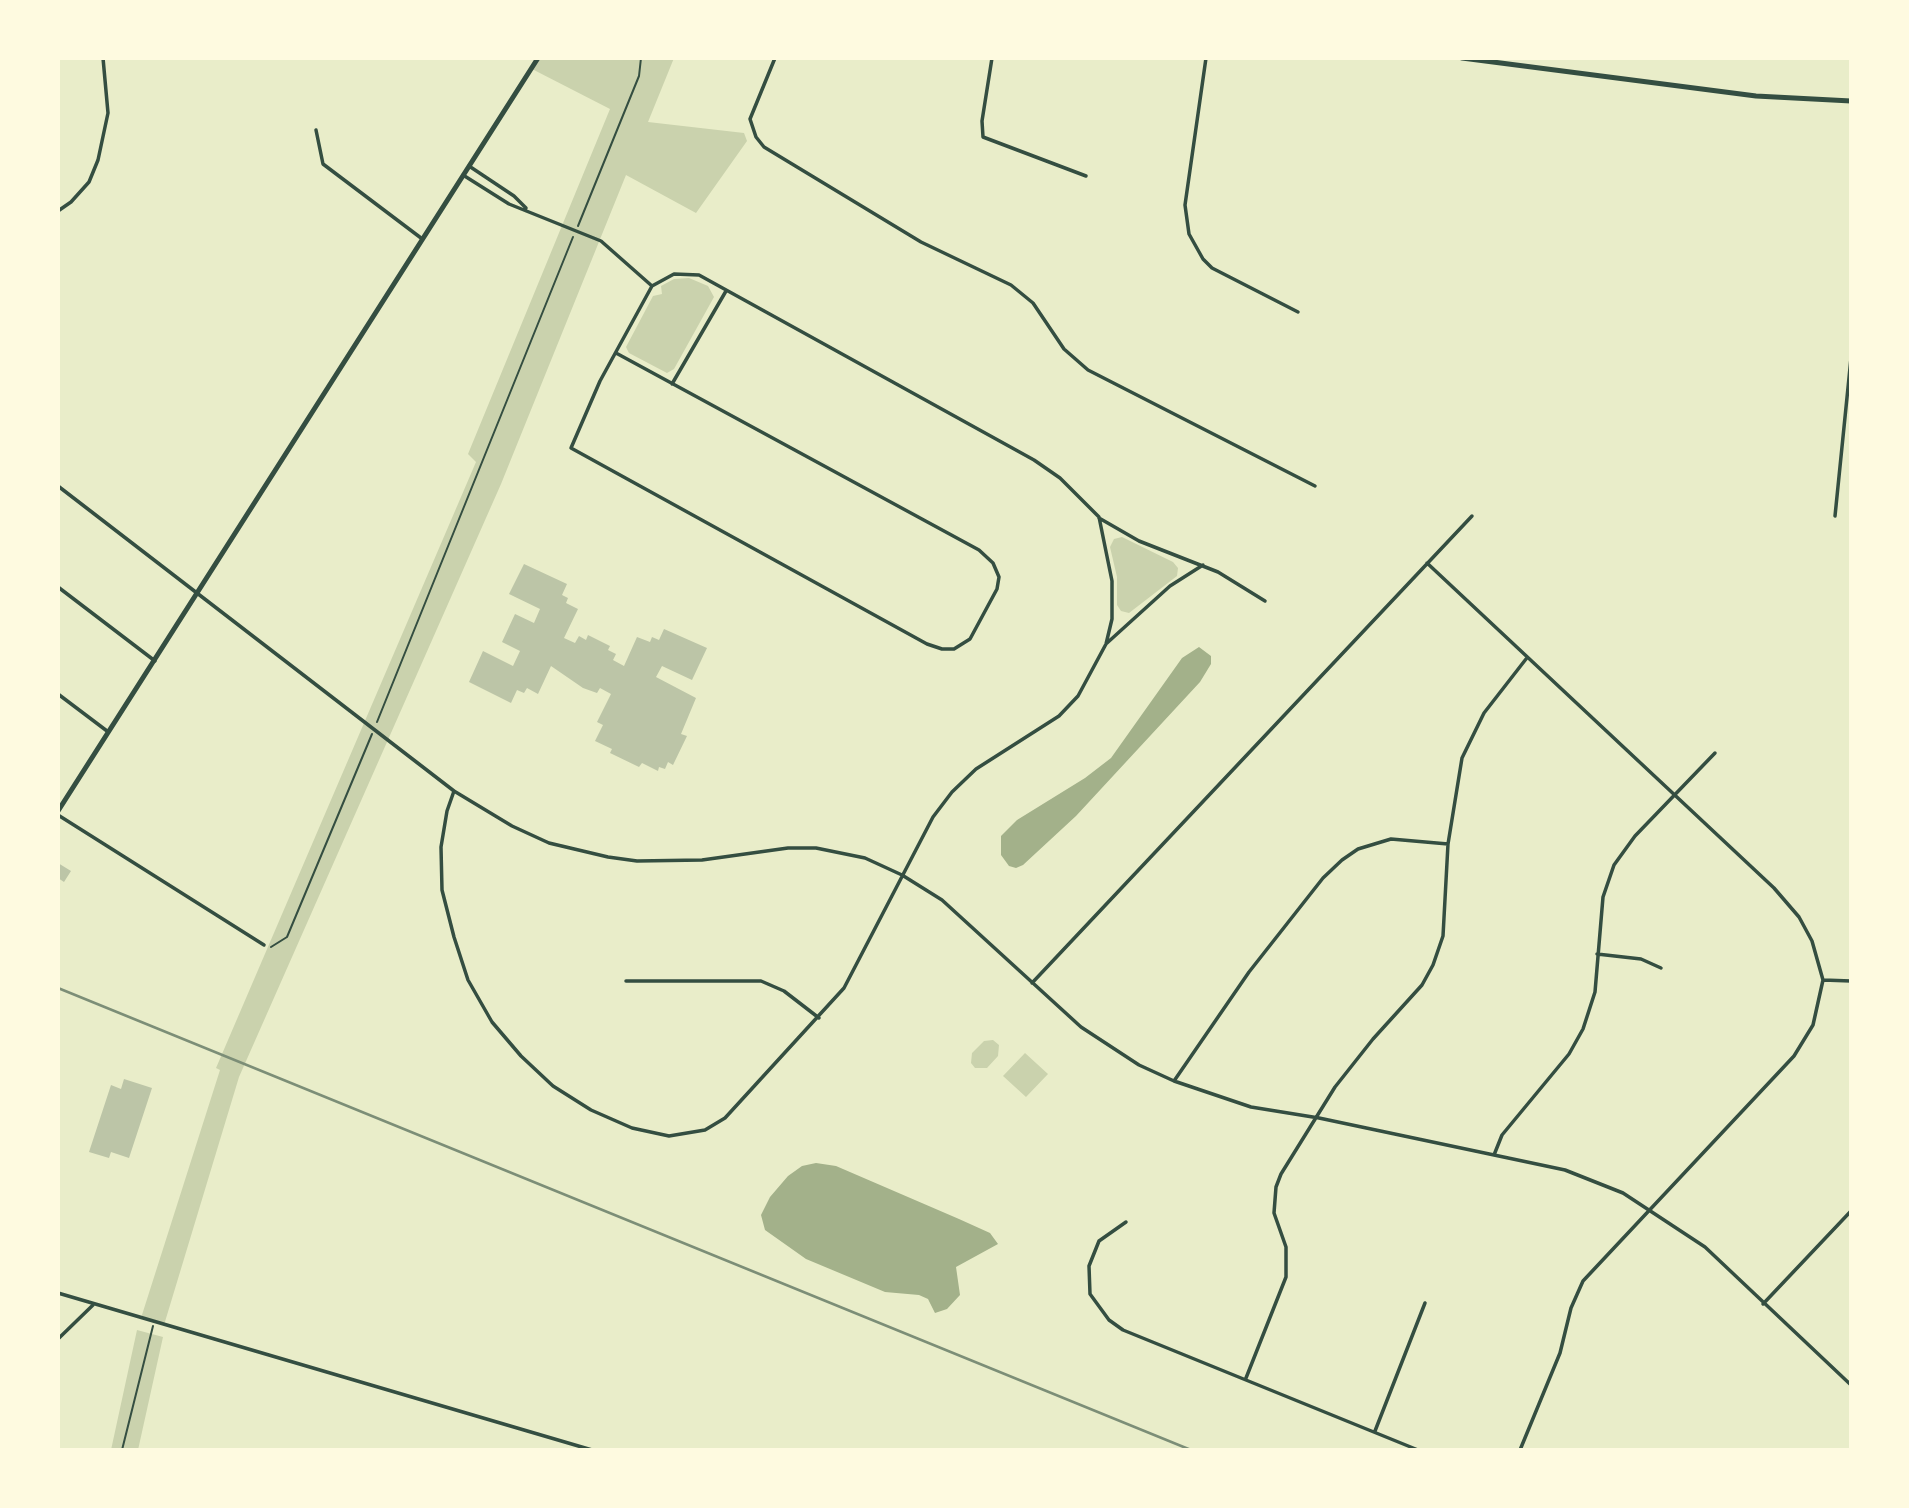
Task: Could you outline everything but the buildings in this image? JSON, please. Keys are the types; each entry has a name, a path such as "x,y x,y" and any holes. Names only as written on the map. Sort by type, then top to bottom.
{"street":[{"path":"58,211 71,202 89,182 98,160 108,113 103,58"},
{"path":"264,945 58,813 421,237 538,58"},
{"path":"775,58 750,119 756,138 764,147 921,242 1011,285 1033,303 1064,349 1088,370 1315,486"},
{"path":"992,58 982,121 983,137 1086,176"},
{"path":"1206,58 1185,205 1189,234 1212,268 1298,312"},
{"path":"1462,58 1756,96 1851,101"},
{"path":"316,130 323,164 421,237"},
{"path":"469,166 514,195 528,210"},
{"path":"463,175 509,204 588,234 613,250 652,286"},
{"path":"615,353 979,550 993,563 999,577 993,598 974,633 954,649 942,649 927,644 571,447 615,353 652,286 665,276 685,273 699,275 1034,460 1060,478 1099,517 1139,541 1203,565 1265,601"},
{"path":"672,384 726,291"},
{"path":"1835,516 1851,358"},
{"path":"58,485 454,791 512,827 549,843 636,861 702,860 756,851 816,848 865,858 902,875 942,900 1081,1027 1139,1065 1174,1081 1251,1107 1319,1118 1592,1179 1650,1209 1705,1247 1849,1383 1851,1377"},
{"path":"1032,983 1472,516"},
{"path":"454,791 447,811 441,847 442,890 468,980 492,1022 521,1056 553,1086 591,1110 632,1128 669,1136 705,1130 724,1118 844,988 933,817 952,792 976,769 1041,729 1067,708 1090,679 1106,644 1112,619 1112,581 1099,517"},
{"path":"1427,562 1526,659 1774,888 1799,917 1815,947 1823,980 1819,1006 1804,1044 1593,1269 1575,1294 1560,1353 1520,1450"},
{"path":"1106,644 1162,593 1203,565"},
{"path":"58,587 155,661"},
{"path":"1246,1378 1286,1278 1286,1247 1274,1213 1276,1187 1290,1157 1319,1118 1335,1087 1373,1039 1422,985 1433,965 1445,920 1448,844 1462,758 1484,713 1526,659"},
{"path":"58,694 109,733"},
{"path":"1494,1155 1502,1135 1578,1041 1595,992 1603,897 1614,865 1635,836 1715,753"},
{"path":"1174,1081 1249,972 1313,890 1342,860 1357,849 1391,839 1448,844"},
{"path":"1597,954 1642,959 1661,968"},
{"path":"1823,980 1851,981"},
{"path":"626,981 761,981 785,991 819,1018"},
{"path":"1763,1304 1851,1211"},
{"path":"1126,1222 1099,1241 1089,1266 1090,1294 1098,1309 1123,1329 1418,1450"},
{"path":"58,1293 592,1450"},
{"path":"1375,1431 1425,1303"},
{"path":"58,1339 93,1305"}],"path":[{"path":"264,945 275,946 287,937 639,76 640,58"},
{"path":"122,1450 153,1328"}],"shaded area":[{"path":"539,58 674,58 648,122 744,133 747,141 696,213 626,175 501,484 239,1077 164,1325 141,1318 220,1070 216,1068 476,462 468,454 610,109 532,69"},
{"path":"689,278 708,286 714,297 674,369 667,373 629,353 626,347 653,296 662,294 661,286 674,279"},
{"path":"1122,537 1173,562 1178,568 1177,576 1129,613 1121,611 1117,605 1117,577 1110,547 1114,539"},
{"path":"1199,647 1211,656 1211,664 1200,682 1076,816 1023,865 1016,868 1009,866 1001,855 1001,836 1017,820 1085,778 1111,758 1182,658"},
{"path":"993,1040 999,1045 998,1056 987,1068 975,1068 971,1063 972,1053 984,1041"},
{"path":"1025,1053 1048,1074 1026,1097 1003,1076"},
{"path":"816,1163 836,1166 959,1219 990,1233 998,1244 956,1267 960,1295 947,1309 935,1313 928,1299 919,1295 885,1292 806,1259 765,1230 761,1215 770,1197 788,1176 802,1166"},
{"path":"137,1330 163,1337 138,1450 111,1450"}],"railway":[{"path":"58,988 1191,1450"}]}
